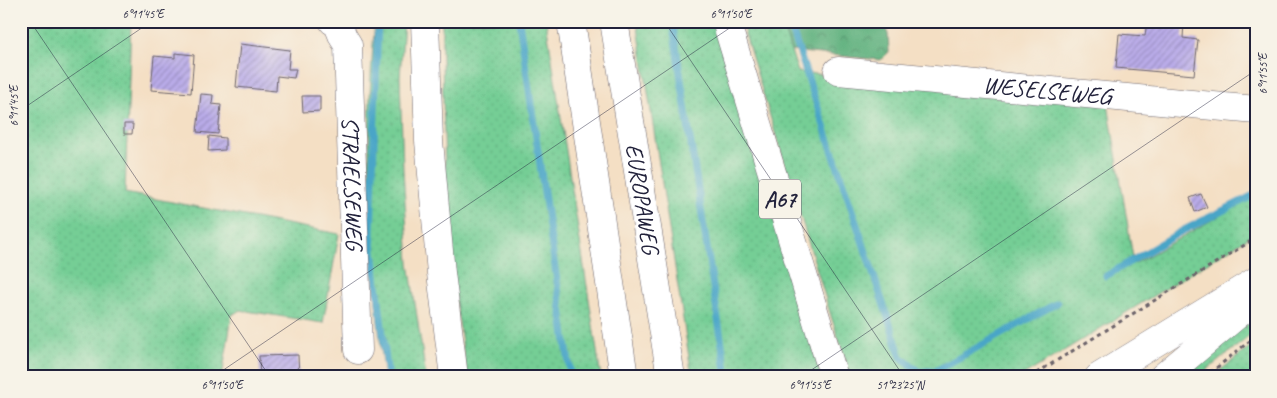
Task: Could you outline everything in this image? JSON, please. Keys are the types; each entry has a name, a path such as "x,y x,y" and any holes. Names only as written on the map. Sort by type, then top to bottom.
{"main road":[{"name":"STRAELSEWEG","path":"333,21 337,22 348,45 358,350"},
{"path":"426,21 429,141 454,377"},
{"name":"EUROPAWEG","path":"571,21 624,377"},
{"name":"EUROPAWEG","path":"614,21 671,377"},
{"name":"A67","path":"726,21 834,377"},
{"name":"WESELSEWEG","path":"838,71 1256,110"},
{"path":"1099,377 1256,281"},
{"path":"1163,377 1256,299"}],"path":[{"path":"1030,377 1256,238"},
{"path":"1206,377 1256,336"}],"green space":[{"path":"21,21 131,21 125,193 339,234 323,323 240,310 232,315 222,377 21,377"},
{"path":"375,21 404,21 400,77 403,170 409,263 426,377 385,377 375,289 369,199 370,110"},
{"path":"442,21 546,21 601,377 467,377 455,294 445,168"},
{"path":"637,21 714,21 822,377 692,377"},
{"path":"741,21 781,21 798,72 1108,104 1134,264 1256,195 1256,233 1021,377 851,377"},
{"path":"781,21 882,21 888,34 889,52 881,60 791,51"},
{"path":"1256,311 1256,331 1198,377 1174,377"},
{"path":"1256,342 1256,377 1212,377"}],"building":[{"path":"827,21 863,21 863,28 827,28"},
{"path":"1147,21 1184,21 1183,38 1198,40 1194,75 1116,68 1119,34 1145,36"},
{"path":"240,44 290,50 288,69 296,69 294,78 277,76 276,91 236,87"},
{"path":"175,53 194,55 191,93 151,90 154,56 175,58"},
{"path":"201,94 213,95 212,104 221,105 218,134 197,132"},
{"path":"302,96 320,96 320,111 303,112"},
{"path":"124,124 133,124 132,134 124,134"},
{"path":"209,136 225,138 225,150 208,151"},
{"path":"1201,194 1207,207 1195,212 1190,198"},
{"path":"298,355 299,377 260,377 259,356"}],"waterway":[{"path":"378,21 371,234 388,377"},
{"path":"519,21 571,377"},
{"path":"672,21 727,377"},
{"path":"789,21 901,357 919,372 937,370 1057,303"},
{"path":"1106,276 1182,231 1256,194"}]}
